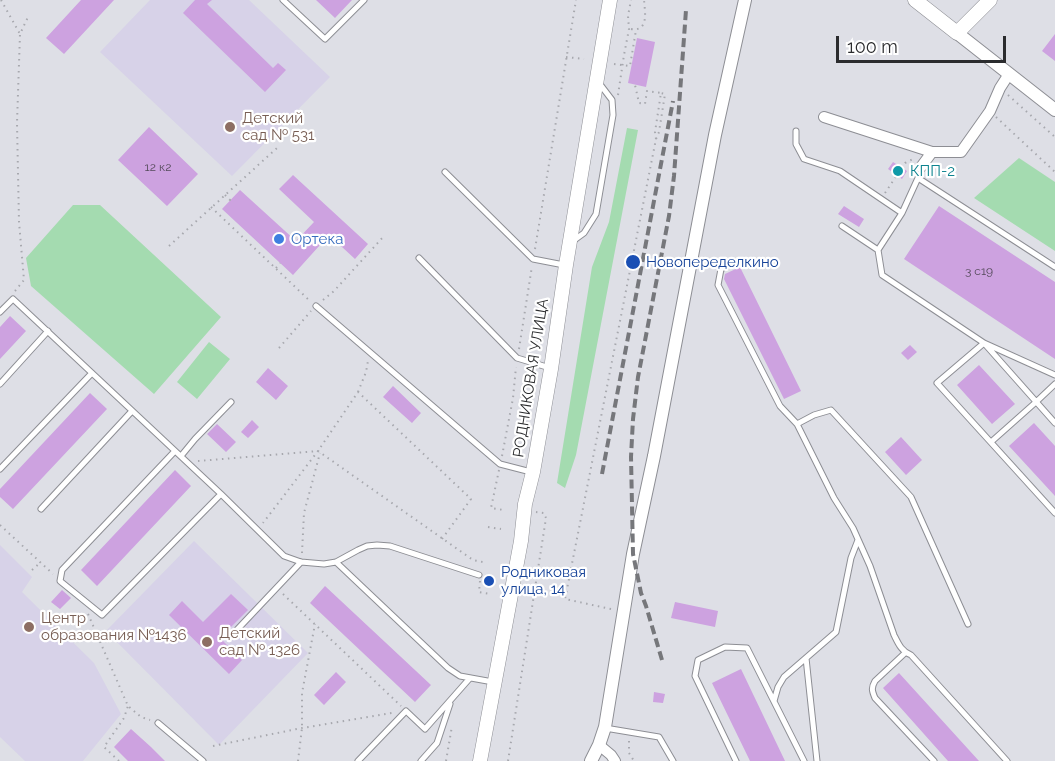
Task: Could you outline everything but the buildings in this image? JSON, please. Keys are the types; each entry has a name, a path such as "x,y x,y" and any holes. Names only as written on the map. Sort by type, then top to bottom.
{"main road":[{"name":"РОДНИКОВАЯ УЛИЦА","path":"480,761 551,369 610,0"},
{"path":"915,0 957,33 990,0"}],"street":[{"path":"591,761 605,728 633,554 715,135 745,0"},
{"path":"957,33 1055,110"},
{"path":"824,117 932,152 961,152 990,111 1009,74"},
{"path":"919,173 932,152"},
{"path":"599,745 615,761"}],"lane":[{"path":"283,0 325,39 364,0"},
{"path":"570,244 584,233 596,214 614,115 612,100 597,80"},
{"path":"796,131 796,144 804,159 840,171 902,213"},
{"path":"445,172 533,259 566,265"},
{"path":"1055,267 919,173 902,213 878,250 882,275 984,343 1055,375"},
{"path":"842,226 878,250"},
{"path":"419,258 518,358 551,369"},
{"path":"731,264 721,269 718,285 780,406 797,424 834,498 853,528 870,566 899,645 1007,761"},
{"path":"0,312 13,299 284,556 302,562 324,564 336,562 357,550 377,545 390,546 479,575"},
{"path":"316,306 500,464 533,472"},
{"path":"0,384 48,331"},
{"path":"984,343 1055,423"},
{"path":"984,343 937,383 1055,513"},
{"path":"0,469 92,373"},
{"path":"991,442 1053,386 1055,394"},
{"path":"181,456 231,402"},
{"path":"797,424 814,415 831,410 911,497 968,624"},
{"path":"41,509 132,411"},
{"path":"175,451 62,570 60,581 102,615 221,494"},
{"path":"774,701 784,677 836,632 851,558 858,540"},
{"path":"233,634 302,562"},
{"path":"336,562 448,668 460,676 496,682"},
{"path":"736,761 695,676 698,660 725,647 747,648 804,761"},
{"path":"905,653 875,681 872,692 934,761"},
{"path":"806,658 817,761"},
{"path":"358,761 406,711 425,729 470,678"},
{"path":"421,761 437,743 452,700"},
{"path":"158,723 203,761"},
{"path":"605,728 659,737 673,761"}],"path":[{"path":"1,0 20,34"},
{"path":"617,98 629,29 628,16 631,0"},
{"path":"629,29 636,30 644,22 644,0"},
{"path":"13,299 11,296 24,280 19,222 17,123 20,34 28,16"},
{"path":"614,64 630,66 636,30"},
{"path":"566,57 584,59"},
{"path":"611,609 565,600 656,139 661,93 647,90 645,104 639,103 635,84"},
{"path":"1000,88 1055,137"},
{"path":"990,111 1055,172"},
{"path":"169,246 277,148"},
{"path":"881,199 905,162 932,152"},
{"path":"225,195 230,200 228,203"},
{"path":"211,207 316,306"},
{"path":"279,348 384,236"},
{"path":"276,268 280,263"},
{"path":"258,530 319,452 358,392 366,372 369,351"},
{"path":"358,392 471,499 442,538"},
{"path":"302,562 304,513 319,452"},
{"path":"181,456 198,461 319,452 473,560 483,562"},
{"path":"491,508 504,510"},
{"path":"508,761 546,518 544,513 536,512"},
{"path":"0,525 60,581"},
{"path":"488,527 501,529"},
{"path":"33,570 41,562"},
{"path":"479,575 479,592 490,594"},
{"path":"276,588 406,711"},
{"path":"81,598 128,706 141,717 158,723"},
{"path":"298,761 302,728 302,693 315,624"},
{"path":"119,761 104,747 124,718 128,706"},
{"path":"213,746 302,728 406,711"},
{"path":"629,741 629,753 634,761"},
{"path":"446,761 448,746"}],"shaded area":[{"name":"Детский сад № 531","path":"150,0 249,0 330,77 232,176 100,52"},
{"name":"Детский сад № 1326","path":"194,541 308,653 219,745 106,631"},
{"name":"Центр образования №1436","path":"0,545 32,577 22,592 94,663 121,714 83,761 25,761 0,737"}],"green space":[{"path":"627,128 638,130 576,455 565,488 557,483 592,267 609,222"},
{"path":"1019,158 1055,182 1055,251 974,198"},
{"path":"73,205 100,205 221,317 154,394 31,286 26,258"},
{"path":"209,342 230,359 197,399 177,382"}],"railway":[{"path":"662,660 641,593 633,554 631,457 638,377 669,216 674,176 686,10"},
{"path":"602,474 673,101"}],"place":[{"name":"Детский сад № 531","path":"230,127"},
{"name":"КПП-2","path":"898,171"},
{"name":"Ортека","path":"279,239"},
{"name":"Новопеределкино","path":"633,262"},
{"name":"Родниковая улица, 14","path":"489,581"},
{"name":"Центр образования №1436","path":"29,627"},
{"name":"Детский сад № 1326","path":"207,642"}]}
